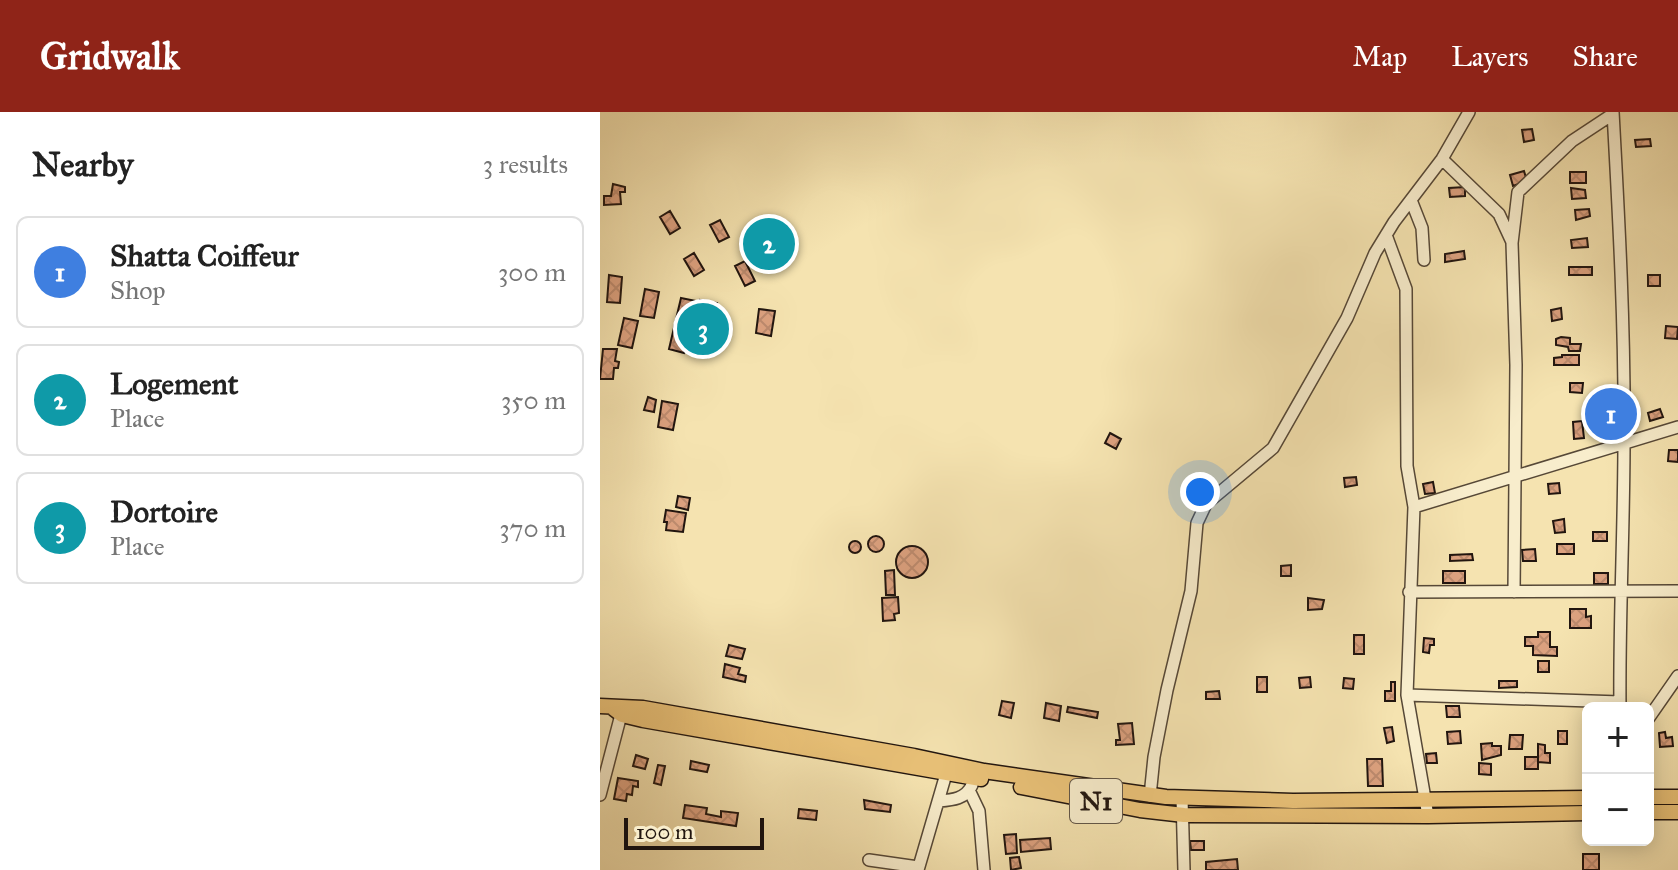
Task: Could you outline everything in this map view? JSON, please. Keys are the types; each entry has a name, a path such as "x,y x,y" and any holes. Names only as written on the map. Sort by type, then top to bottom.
{"main road":[{"name":"N1","path":"614,709 682,714 984,771 1150,796 1582,813"},
{"name":"N1","path":"614,709 946,774 972,784 1184,815 1428,808 1582,798"},
{"path":"1654,797 1678,797"},
{"path":"1654,812 1678,812"}],"street":[{"path":"1150,796 1167,690 1191,591 1197,523 1206,504 1273,448 1347,318 1375,253 1442,159 1469,112"},
{"path":"1514,592 1516,365 1512,243 1518,192 1572,141 1613,113"},
{"path":"1613,113 1622,286 1624,443 1619,591 1620,702"},
{"path":"1442,159 1499,214 1512,243"},
{"path":"1411,200 1422,228 1424,260"},
{"path":"1386,235 1406,289 1407,466 1414,507 1407,695 1428,808"},
{"path":"1414,507 1678,427"},
{"path":"1409,592 1678,591"},
{"path":"1654,710 1678,676"},
{"path":"1407,695 1582,703"},
{"path":"600,795 614,709"},
{"path":"869,860 918,869 946,774"},
{"path":"939,801 958,799 972,784"},
{"path":"972,784 979,811 984,870"},
{"path":"1182,798 1184,870"}],"building":[{"path":"1532,129 1534,140 1524,142 1522,130"},
{"path":"1650,139 1651,146 1636,147 1635,140"},
{"path":"1524,171 1527,181 1513,186 1510,175"},
{"path":"1570,172 1586,172 1586,183 1570,183"},
{"path":"613,184 625,187 625,192 620,192 621,204 604,205 604,196 611,196"},
{"path":"1465,187 1465,196 1450,197 1449,188"},
{"path":"1571,188 1585,190 1586,198 1572,199"},
{"path":"1589,209 1590,216 1576,220 1575,210"},
{"path":"670,211 680,228 670,234 660,217"},
{"path":"720,220 729,237 719,242 710,225"},
{"path":"772,228 777,234 784,230 788,237 782,242 785,251 774,259 767,246 759,250 754,242"},
{"path":"1587,238 1588,247 1572,248 1571,240"},
{"path":"1464,251 1465,259 1445,262 1445,254"},
{"path":"694,253 704,270 694,276 684,259"},
{"path":"745,261 755,281 745,286 735,266"},
{"path":"1569,267 1592,267 1592,275 1569,275"},
{"path":"609,275 622,277 620,303 607,302"},
{"path":"1648,275 1660,275 1660,286 1648,286"},
{"path":"645,289 659,292 654,318 640,316"},
{"path":"681,298 696,301 684,353 669,349"},
{"path":"700,300 717,303 707,357 690,354"},
{"path":"1561,308 1562,319 1552,321 1551,310"},
{"path":"759,309 775,311 771,336 756,333"},
{"path":"624,318 638,321 632,348 618,345"},
{"path":"1666,326 1678,327 1677,339 1665,338"},
{"path":"1570,338 1570,344 1581,344 1580,351 1569,351 1568,347 1556,345 1556,339"},
{"path":"603,349 617,349 615,361 619,362 618,368 614,368 613,379 600,379"},
{"path":"1579,355 1579,365 1554,365 1554,358"},
{"path":"1570,383 1583,383 1582,393 1570,392"},
{"path":"648,397 656,400 654,412 644,410"},
{"path":"662,401 678,404 673,430 658,427"},
{"path":"1614,409 1615,420 1603,420 1603,410"},
{"path":"1660,409 1663,417 1650,421 1648,413"},
{"path":"1582,421 1584,438 1574,439 1573,422"},
{"path":"1110,433 1121,439 1116,449 1105,443"},
{"path":"1669,450 1678,450 1678,462 1668,461"},
{"path":"1356,477 1357,485 1345,487 1344,478"},
{"path":"1433,482 1435,493 1425,494 1423,484"},
{"path":"1559,483 1560,493 1549,494 1548,484"},
{"path":"678,496 690,498 688,510 676,507"},
{"path":"666,510 686,513 683,532 666,530"},
{"path":"1564,519 1565,532 1555,533 1553,521"},
{"path":"1593,532 1607,532 1607,541 1593,541"},
{"path":"876,536 884,544 876,552 868,544"},
{"path":"855,541 861,547 855,553 849,547"},
{"path":"1557,544 1574,544 1574,554 1557,554"},
{"path":"912,546 923,551 928,562 923,573 912,578 901,573 896,562 901,551"},
{"path":"1535,549 1536,561 1523,561 1522,550"},
{"path":"1472,554 1473,560 1450,561 1450,555"},
{"path":"1291,565 1291,576 1281,576 1281,566"},
{"path":"894,570 895,595 886,595 885,571"},
{"path":"1443,571 1465,571 1465,583 1443,583"},
{"path":"1594,573 1608,573 1608,584 1594,584"},
{"path":"898,597 899,613 894,614 895,620 883,621 882,598"},
{"path":"1308,598 1324,600 1322,609 1308,610"},
{"path":"1570,609 1586,609 1586,617 1591,616 1591,628 1570,628"},
{"path":"1538,632 1550,632 1550,647 1557,647 1557,656 1533,655 1533,646 1525,646 1525,637 1538,637"},
{"path":"1354,635 1364,635 1364,654 1354,654"},
{"path":"1424,638 1434,639 1429,653 1423,652"},
{"path":"729,645 745,649 742,659 726,656"},
{"path":"1538,661 1549,661 1549,672 1538,672"},
{"path":"725,664 740,668 738,674 746,676 745,682 723,677"},
{"path":"1257,677 1267,677 1267,692 1257,692"},
{"path":"1310,677 1311,687 1300,688 1299,678"},
{"path":"1344,678 1354,679 1353,689 1343,688"},
{"path":"1499,681 1517,681 1517,687 1499,688"},
{"path":"1391,682 1395,682 1395,701 1385,701 1385,691 1391,691"},
{"path":"1219,691 1220,699 1206,699 1206,692"},
{"path":"1002,701 1014,703 1011,718 999,715"},
{"path":"1046,703 1061,706 1059,721 1044,718"},
{"path":"1446,706 1459,706 1460,717 1447,717"},
{"path":"1068,707 1098,712 1097,718 1067,712"},
{"path":"1132,723 1134,744 1116,745 1116,740 1120,740 1118,724"},
{"path":"1392,727 1394,741 1387,743 1384,728"},
{"path":"1460,731 1461,743 1448,744 1447,732"},
{"path":"1558,731 1567,731 1567,744 1558,744"},
{"path":"1665,732 1666,738 1672,737 1673,746 1660,747 1659,733"},
{"path":"1510,735 1523,735 1522,749 1509,749"},
{"path":"1492,743 1492,746 1501,746 1501,755 1482,760 1481,744"},
{"path":"1538,744 1545,745 1545,753 1550,753 1550,763 1538,762"},
{"path":"1436,753 1437,763 1427,763 1426,754"},
{"path":"636,755 648,759 645,769 633,766"},
{"path":"1525,757 1538,757 1538,769 1525,769"},
{"path":"1367,759 1382,759 1383,786 1368,786"},
{"path":"691,761 709,765 707,772 690,769"},
{"path":"1479,763 1491,764 1491,775 1479,774"},
{"path":"658,765 665,766 661,785 654,783"},
{"path":"618,778 638,781 638,787 633,786 632,795 627,794 626,801 614,799"},
{"path":"864,800 891,805 890,812 865,809"},
{"path":"685,805 707,808 706,814 721,817 721,811 738,813 736,826 683,818"},
{"path":"799,809 817,811 816,820 798,818"},
{"path":"1016,834 1017,853 1006,854 1004,835"},
{"path":"1050,838 1051,849 1021,852 1020,840"},
{"path":"1190,841 1204,841 1204,850 1191,850"},
{"path":"1583,854 1599,854 1599,870 1583,870"},
{"path":"1019,857 1021,868 1011,870 1010,858"},
{"path":"1237,859 1238,870 1206,870 1206,862"}],"place":[{"name":"Logement","path":"769,244"},
{"name":"Dortoire","path":"703,329"},
{"name":"Shatta Coiffeur","path":"1611,414"}]}
